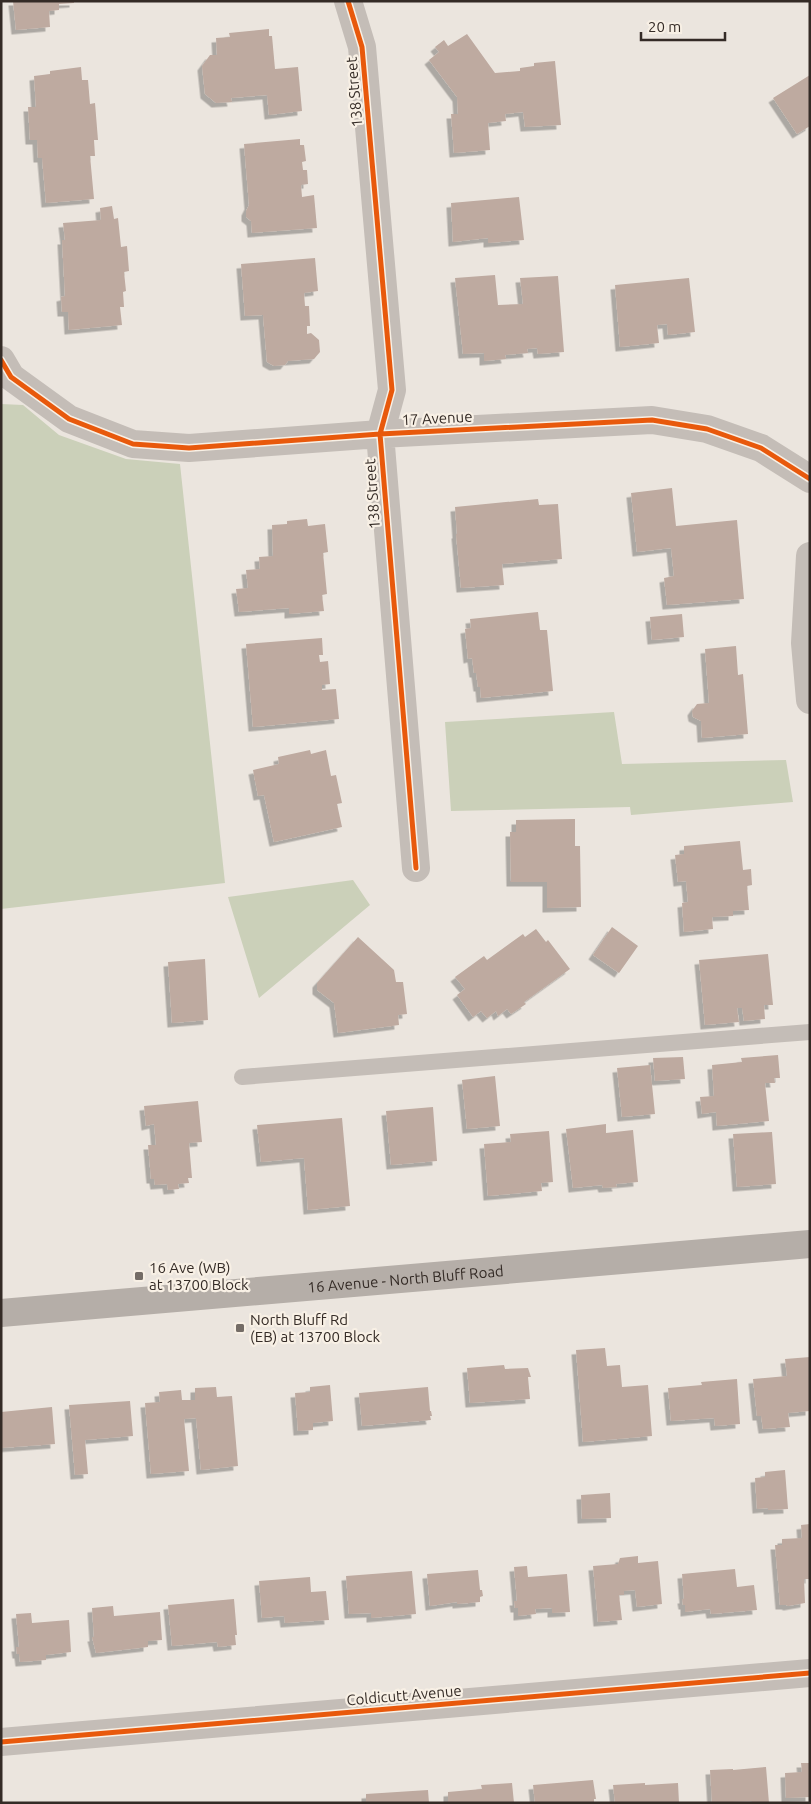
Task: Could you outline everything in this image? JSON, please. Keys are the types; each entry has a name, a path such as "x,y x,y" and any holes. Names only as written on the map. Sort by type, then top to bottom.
{"main road":[{"name":"16 Avenue - North Bluff Road","path":"1,1314 810,1244"}],"street":[{"name":"138 Street","path":"348,1 362,48 392,390 380,434 416,868"},
{"name":"17 Avenue","path":"5,374 69,419 133,444 189,448 380,434 652,420 707,429 760,448 810,479"},
{"path":"810,556 804,643 810,700"},
{"name":"Coldicutt Avenue","path":"1,1742 810,1673"}],"lane":[{"path":"242,1077 810,1032"}],"green space":[{"path":"1,404 23,405 59,435 126,459 180,464 225,883 1,909"},
{"path":"614,712 622,764 786,760 793,802 631,815 630,807 451,811 445,722"},
{"path":"353,880 370,905 259,998 228,897"}],"building":[{"path":"13,1 74,1 74,3 59,4 59,10 49,11 50,27 16,30"},
{"path":"269,29 269,36 272,36 275,69 298,67 302,111 269,115 267,95 231,98 232,102 216,103 205,94 202,66 210,55 217,55 216,38 230,37 229,33"},
{"path":"467,34 495,73 520,71 520,68 534,66 534,63 555,61 561,125 525,127 523,112 505,114 506,121 488,123 490,150 454,153 451,114 458,114 457,97 429,60 439,52 435,47 444,40 448,46"},
{"path":"81,67 82,80 88,80 90,104 95,103 98,140 94,140 95,156 90,156 94,199 46,203 42,158 38,158 37,140 30,140 28,107 36,107 34,76 50,74 50,71"},
{"path":"810,75 810,126 797,134 773,98"},
{"path":"300,139 300,145 304,145 306,161 302,162 303,170 307,170 308,184 301,185 302,197 314,195 317,228 252,233 251,221 246,217 249,205 244,144"},
{"path":"519,197 524,240 488,243 488,238 453,242 451,203"},
{"path":"112,206 114,219 118,218 121,247 127,246 129,271 124,272 126,291 123,292 124,307 120,307 122,325 69,330 68,312 62,312 61,297 65,296 62,240 65,240 63,223 101,220 100,208"},
{"path":"315,258 318,291 304,293 305,306 309,306 310,326 307,326 307,334 311,333 319,340 320,352 314,359 288,361 285,365 274,366 267,362 263,315 245,316 241,264"},
{"path":"495,275 498,305 523,304 520,278 558,276 564,352 538,354 537,348 527,349 528,353 505,355 506,359 484,361 484,353 463,354 455,278"},
{"path":"689,278 695,332 668,335 667,324 657,325 659,343 620,347 615,285"},
{"path":"672,488 676,526 737,520 744,599 667,605 664,578 674,576 671,548 637,552 631,493"},
{"path":"538,499 539,505 558,504 562,559 502,564 504,585 461,588 455,507"},
{"path":"307,519 308,526 325,524 328,552 323,553 327,594 322,595 324,611 289,614 289,608 239,612 236,589 248,588 246,570 260,569 259,557 273,556 272,525 287,524 287,521"},
{"path":"538,612 540,630 547,630 553,691 481,698 472,658 468,659 465,629 471,628 470,619"},
{"path":"682,614 684,637 652,640 650,617"},
{"path":"322,638 323,655 319,655 320,662 328,661 330,684 322,685 322,690 336,689 339,719 253,727 246,644"},
{"path":"736,646 738,675 743,674 748,734 702,738 701,721 693,717 692,711 697,704 709,703 705,649"},
{"path":"310,750 311,754 326,750 331,776 336,775 342,803 337,804 342,827 274,842 264,795 258,796 253,770 279,764 278,757"},
{"path":"575,819 575,846 580,846 581,907 547,908 547,882 511,882 510,832 516,832 516,820"},
{"path":"740,841 743,870 751,869 752,885 747,886 749,910 733,911 733,916 712,917 713,929 684,932 682,903 688,902 686,881 678,882 675,855 684,854 684,846"},
{"path":"612,927 638,946 619,973 593,955"},
{"path":"536,929 546,942 548,940 570,969 524,1002 526,1004 511,1014 507,1009 498,1016 496,1011 487,1018 481,1011 473,1017 457,995 465,989 455,977 484,956 487,960 523,934 525,937"},
{"path":"358,937 394,970 396,982 403,982 407,1014 398,1015 399,1025 338,1033 334,1003 317,990 317,983"},
{"path":"768,954 773,1005 764,1005 765,1019 744,1021 742,1008 737,1008 739,1022 705,1025 699,960"},
{"path":"205,959 208,1020 172,1023 168,962"},
{"path":"778,1055 780,1078 774,1078 775,1083 765,1083 769,1121 717,1126 716,1112 702,1114 700,1097 714,1096 712,1065 742,1062 741,1058"},
{"path":"683,1057 685,1079 655,1081 653,1058"},
{"path":"650,1065 655,1114 622,1117 617,1068"},
{"path":"495,1076 500,1126 467,1129 462,1080"},
{"path":"198,1101 202,1142 189,1143 192,1178 188,1178 189,1183 178,1184 179,1189 168,1190 167,1184 155,1185 154,1179 151,1179 148,1145 156,1145 154,1124 146,1126 144,1106"},
{"path":"433,1107 437,1161 391,1165 386,1111"},
{"path":"342,1118 350,1206 308,1210 304,1158 261,1162 257,1125"},
{"path":"606,1124 606,1133 633,1130 638,1182 616,1184 617,1187 603,1188 602,1185 573,1188 566,1129"},
{"path":"549,1131 553,1182 541,1183 542,1191 488,1196 484,1144 511,1142 510,1134"},
{"path":"772,1132 776,1184 737,1187 733,1134"},
{"path":"605,1348 607,1366 620,1365 622,1387 648,1385 652,1436 583,1442 576,1350"},
{"path":"810,1357 810,1411 788,1413 790,1427 763,1429 761,1416 757,1416 753,1379 787,1376 785,1359"},
{"path":"504,1365 505,1369 528,1368 531,1377 528,1377 530,1399 470,1403 467,1368"},
{"path":"737,1379 740,1424 715,1426 714,1418 671,1421 668,1388 702,1385 701,1382"},
{"path":"330,1385 333,1421 313,1423 313,1430 298,1431 295,1393 310,1392 310,1387"},
{"path":"216,1387 217,1397 232,1396 238,1466 201,1470 196,1418 184,1419 189,1471 151,1474 145,1403 160,1402 159,1392 181,1390 182,1400 195,1400 195,1388"},
{"path":"428,1387 431,1420 362,1426 359,1393"},
{"path":"130,1401 133,1436 85,1440 88,1474 75,1475 69,1405"},
{"path":"52,1407 55,1444 1,1448 1,1412"},
{"path":"785,1470 788,1509 757,1509 755,1478 765,1477 765,1472"},
{"path":"610,1493 611,1518 582,1519 581,1495"},
{"path":"810,1524 810,1579 804,1579 805,1603 788,1606 780,1605 775,1545 782,1545 782,1539 802,1538 801,1525"},
{"path":"638,1556 638,1563 658,1561 662,1604 637,1607 635,1590 624,1591 624,1595 619,1595 622,1620 598,1622 593,1566 618,1564 620,1558"},
{"path":"527,1566 528,1577 567,1574 570,1612 552,1613 552,1608 535,1609 536,1614 518,1616 518,1608 515,1608 514,1601 517,1601 514,1567"},
{"path":"735,1569 737,1587 754,1585 757,1610 711,1614 710,1609 685,1612 685,1605 683,1605 682,1599 684,1599 682,1574"},
{"path":"478,1570 480,1590 482,1590 483,1596 480,1597 480,1602 457,1604 457,1602 430,1606 427,1574"},
{"path":"412,1571 416,1614 371,1618 371,1613 349,1614 346,1576"},
{"path":"310,1577 311,1592 326,1591 329,1620 285,1623 284,1616 262,1618 259,1581"},
{"path":"234,1599 236,1645 218,1647 217,1642 172,1646 168,1605"},
{"path":"113,1606 114,1616 160,1612 162,1640 148,1641 148,1647 96,1653 92,1637 94,1637 92,1608"},
{"path":"31,1613 32,1623 69,1620 71,1652 46,1655 46,1660 20,1662 16,1647 19,1647 16,1614"},
{"path":"801,1763 810,1763 810,1797 786,1798 785,1773 802,1772"},
{"path":"766,1767 769,1803 752,1803 752,1801 712,1803 710,1770"},
{"path":"593,1780 596,1799 594,1799 594,1803 535,1803 533,1785"},
{"path":"512,1783 514,1803 448,1803 448,1792 482,1789 481,1785"},
{"path":"645,1783 645,1785 678,1783 679,1803 615,1803 613,1785"},
{"path":"428,1790 429,1803 366,1803 366,1794"}],"cycle path":[{"path":"348,1 362,47 392,390 380,434 416,868"},
{"path":"1,360 11,377 69,419 133,444 189,448 380,434 652,420 707,429 761,448 810,479"},
{"path":"1,1742 810,1673"}],"place":[{"name":"16 Ave (WB) at 13700 Block","path":"139,1276"},
{"name":"North Bluff Rd (EB) at 13700 Block","path":"240,1328"}]}
